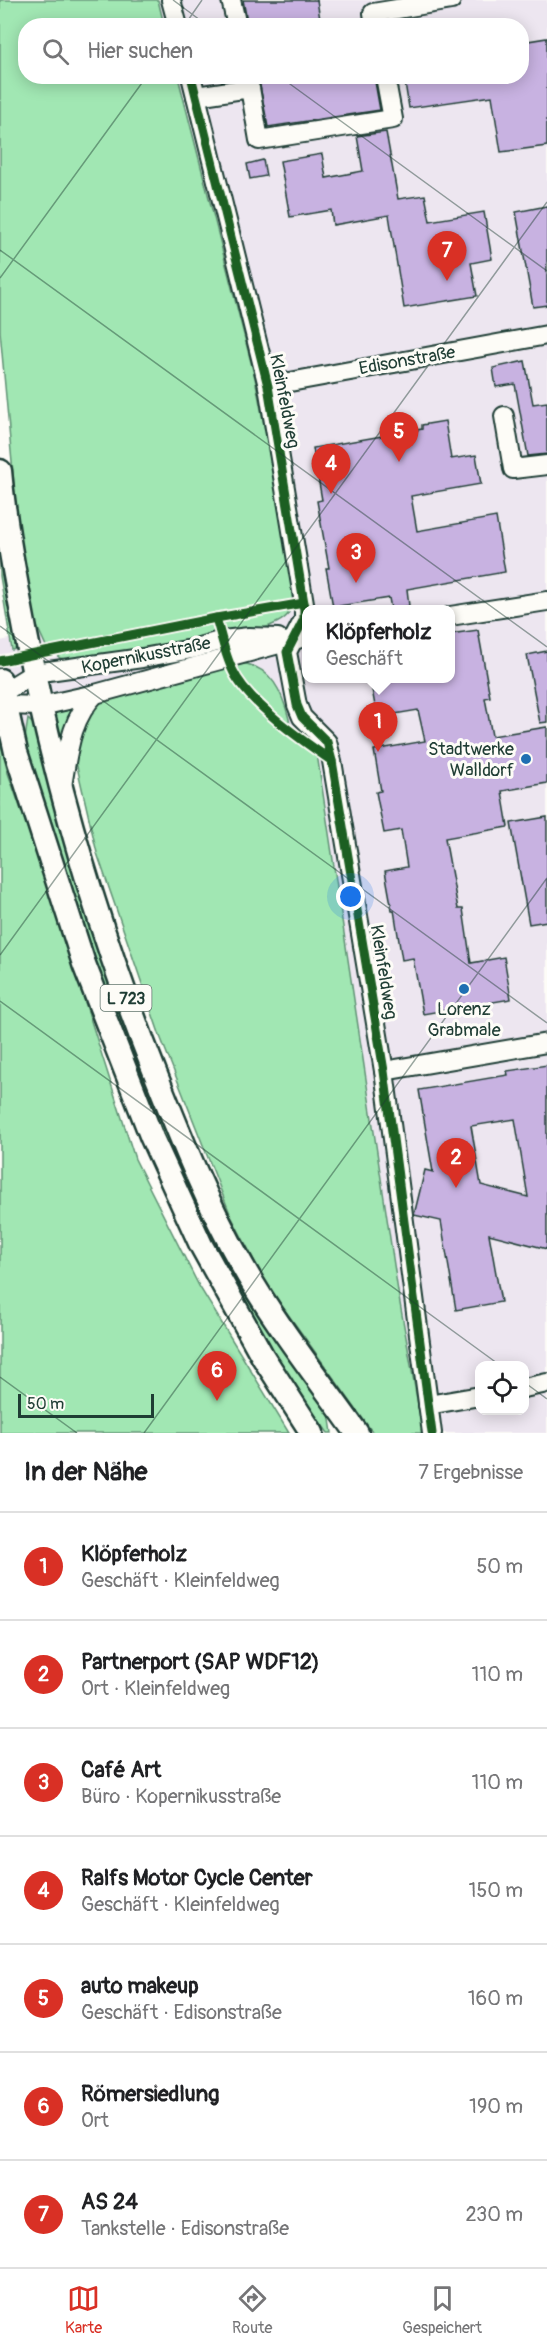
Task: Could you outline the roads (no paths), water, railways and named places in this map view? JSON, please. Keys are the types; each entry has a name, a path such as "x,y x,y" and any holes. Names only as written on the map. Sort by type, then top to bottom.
{"main road":[{"name":"L 723","path":"0,471 19,598 41,706 62,791 102,931 118,976 208,1199 242,1265 357,1433"},
{"name":"L 723","path":"2,693 16,752 84,964 152,1138 201,1245 263,1357 312,1433"}],"street":[{"path":"171,0 175,18"},
{"path":"231,0 235,18"},
{"path":"374,18 373,13 451,0"},
{"name":"Kleinfeldweg","path":"193,84 267,386 304,605"},
{"path":"196,96 241,84"},
{"path":"249,84 260,140 393,119 386,84"},
{"name":"Edisonstraße","path":"267,386 547,334"},
{"path":"504,416 513,469 547,465"},
{"path":"455,615 547,601"},
{"name":"Kopernikusstraße","path":"2,693 34,674 142,658 192,649 223,640 249,637 301,638"},
{"name":"Kleinfeldweg","path":"301,638 287,652 297,705 302,717 327,742 332,761 384,1071 432,1433"},
{"name":"Kopernikusstraße","path":"2,693 41,706 95,694 301,638"},
{"name":"Kopernikusstraße","path":"62,791 68,744 74,725 85,705 95,694"},
{"path":"384,1071 547,1043"},
{"path":"529,1387 547,1383"},
{"path":"428,1405 475,1397"}],"place":[{"name":"AS 24","path":"447,281"},
{"name":"auto makeup","path":"399,462"},
{"name":"Ralfs Motor Cycle Center","path":"331,494"},
{"name":"Café Art","path":"356,583"},
{"name":"Klöpferholz","path":"378,752"},
{"name":"Stadtwerke Walldorf","path":"526,759"},
{"name":"Lorenz Grabmale","path":"464,989"},
{"name":"Partnerport (SAP WDF12)","path":"456,1188"},
{"name":"Römersiedlung","path":"217,1401"}]}
